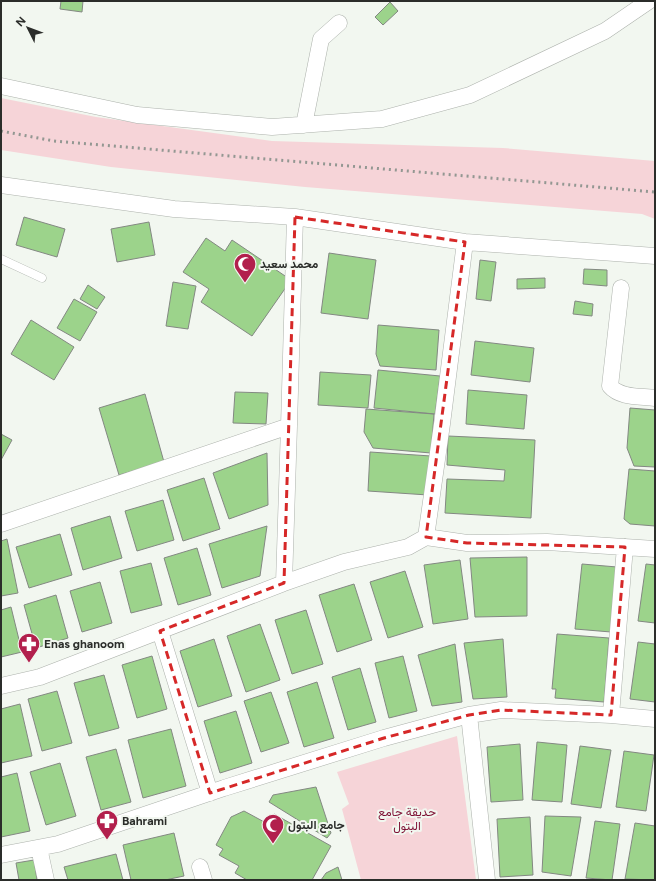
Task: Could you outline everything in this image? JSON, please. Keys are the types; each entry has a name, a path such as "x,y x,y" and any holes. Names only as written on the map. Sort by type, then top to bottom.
{"street":[{"path":"1,86 138,115 272,127 382,119 470,95 605,31 649,1"},
{"path":"304,125 321,39 339,23"},
{"path":"1,185 174,209 295,217 465,242 655,256"},
{"path":"284,583 295,217"},
{"path":"426,537 465,242"},
{"path":"621,288 610,386 615,392 655,398"},
{"path":"1,524 289,426"},
{"path":"1,686 40,677 284,583 344,562 408,547 426,537 468,543 547,542 655,549"},
{"path":"611,715 625,547"},
{"path":"160,631 210,793"},
{"path":"1,855 58,844 210,793 384,738 469,715 501,710 611,715 655,719"},
{"path":"469,715 488,880"},
{"path":"39,848 46,880"}],"lane":[{"path":"1,258 42,278"}],"highlighted area":[{"path":"295,217 465,242 426,537 467,543 625,547 611,715 501,710 469,715 384,738 210,793 160,631 284,583"}],"green space":[{"path":"1,98 96,117 272,141 503,148 655,161 655,219 642,214 305,187 111,167 1,150"},
{"name":"حديقة جامع البتول","path":"457,736 476,880 361,880 342,809 349,804 337,772"}],"building":[{"path":"61,1 83,1 82,12 60,9"},
{"path":"390,2 398,11 383,25 375,17"},
{"path":"24,217 65,229 57,257 16,245"},
{"path":"149,222 155,255 117,262 111,229"},
{"name":"محمد سعيد","path":"206,238 225,251 232,240 291,280 252,336 201,302 209,289 183,272"},
{"path":"329,253 376,260 368,319 321,313"},
{"path":"480,260 496,262 491,301 476,299"},
{"path":"584,269 607,270 607,286 583,284"},
{"path":"545,278 545,288 517,289 517,279"},
{"path":"173,282 196,286 188,329 166,326"},
{"path":"88,285 105,297 97,309 80,299"},
{"path":"74,299 97,312 80,341 57,328"},
{"path":"575,301 593,304 592,316 573,314"},
{"path":"31,320 74,347 54,380 11,354"},
{"path":"378,325 439,330 436,370 380,366 376,354"},
{"path":"475,341 534,348 530,382 471,375"},
{"path":"378,370 440,376 435,414 374,408"},
{"path":"320,372 371,375 368,408 318,405"},
{"path":"468,390 527,395 524,429 466,424"},
{"path":"235,392 268,393 266,424 233,423"},
{"path":"145,394 164,462 119,475 99,408"},
{"path":"630,408 655,410 655,467 634,466 627,448"},
{"path":"366,409 434,414 431,453 373,448 364,432"},
{"path":"1,434 12,440 1,460"},
{"path":"448,436 535,440 531,518 445,513 447,479 504,481 505,470 447,465"},
{"path":"370,452 431,456 428,495 368,491"},
{"path":"267,453 268,505 229,519 213,473"},
{"path":"629,469 655,471 655,526 630,524 624,519"},
{"path":"204,478 220,529 183,541 167,490"},
{"path":"163,500 174,540 137,551 125,511"},
{"path":"110,516 122,558 83,570 71,528"},
{"path":"267,526 260,576 222,588 209,544"},
{"path":"60,534 72,575 29,588 16,547"},
{"path":"7,539 18,593 1,596 1,541"},
{"path":"197,548 211,595 178,605 164,558"},
{"path":"527,557 527,616 475,617 470,558"},
{"path":"460,560 468,619 433,624 424,565"},
{"path":"151,563 162,605 131,613 120,571"},
{"path":"582,564 617,567 611,632 575,629"},
{"path":"646,564 655,565 655,623 638,621"},
{"path":"405,571 423,627 388,638 370,582"},
{"path":"100,582 112,623 82,632 70,591"},
{"path":"354,584 372,640 337,652 319,595"},
{"path":"56,595 68,638 36,648 24,605"},
{"path":"11,607 22,652 1,657 1,610"},
{"path":"306,610 323,664 292,674 275,620"},
{"path":"260,624 280,680 246,692 227,636"},
{"path":"557,634 609,638 604,702 555,698 556,689 552,689"},
{"path":"214,639 232,696 198,707 180,651"},
{"path":"503,639 507,697 473,699 464,643"},
{"path":"638,642 655,644 655,702 630,699"},
{"path":"455,644 462,702 432,706 418,655"},
{"path":"152,656 167,709 137,718 122,665"},
{"path":"403,656 417,711 389,718 375,663"},
{"path":"360,668 376,722 348,730 332,677"},
{"path":"104,675 119,728 89,736 74,683"},
{"path":"317,682 334,738 304,747 287,692"},
{"path":"57,691 72,743 42,751 28,699"},
{"path":"271,692 289,743 261,752 244,701"},
{"path":"20,704 32,756 1,763 1,709"},
{"path":"236,711 252,763 220,773 204,721"},
{"path":"171,729 186,786 143,798 128,740"},
{"path":"537,742 567,745 562,802 532,800"},
{"path":"520,744 523,800 491,802 487,747"},
{"path":"580,746 611,750 601,808 571,804"},
{"path":"116,749 131,802 101,810 86,757"},
{"path":"624,751 654,755 646,811 616,807"},
{"path":"60,763 76,816 46,825 30,772"},
{"path":"17,773 30,831 1,837 1,777"},
{"path":"316,787 331,833 327,838 269,802 273,795"},
{"name":"جامع البتول","path":"244,811 268,824 274,814 331,846 312,880 247,880 235,873 239,866 219,855 223,849 216,845 231,817"},
{"path":"545,816 581,817 571,876 542,872"},
{"path":"530,817 533,875 500,877 497,819"},
{"path":"595,821 620,824 612,880 586,878"},
{"path":"635,823 655,826 655,880 625,879"},
{"path":"174,833 184,876 165,880 131,880 123,845"},
{"path":"116,854 123,880 68,880 64,867"},
{"path":"34,860 37,880 19,880 16,863"},
{"path":"338,867 342,880 321,880 326,873"}],"railway":[{"path":"1,131 54,141 655,192"}],"place":[{"name":"محمد سعيد","path":"245,284"},
{"name":"Enas ghanoom","path":"29,664"},
{"name":"Bahrami","path":"107,840"},
{"name":"جامع البتول","path":"273,844"}]}
